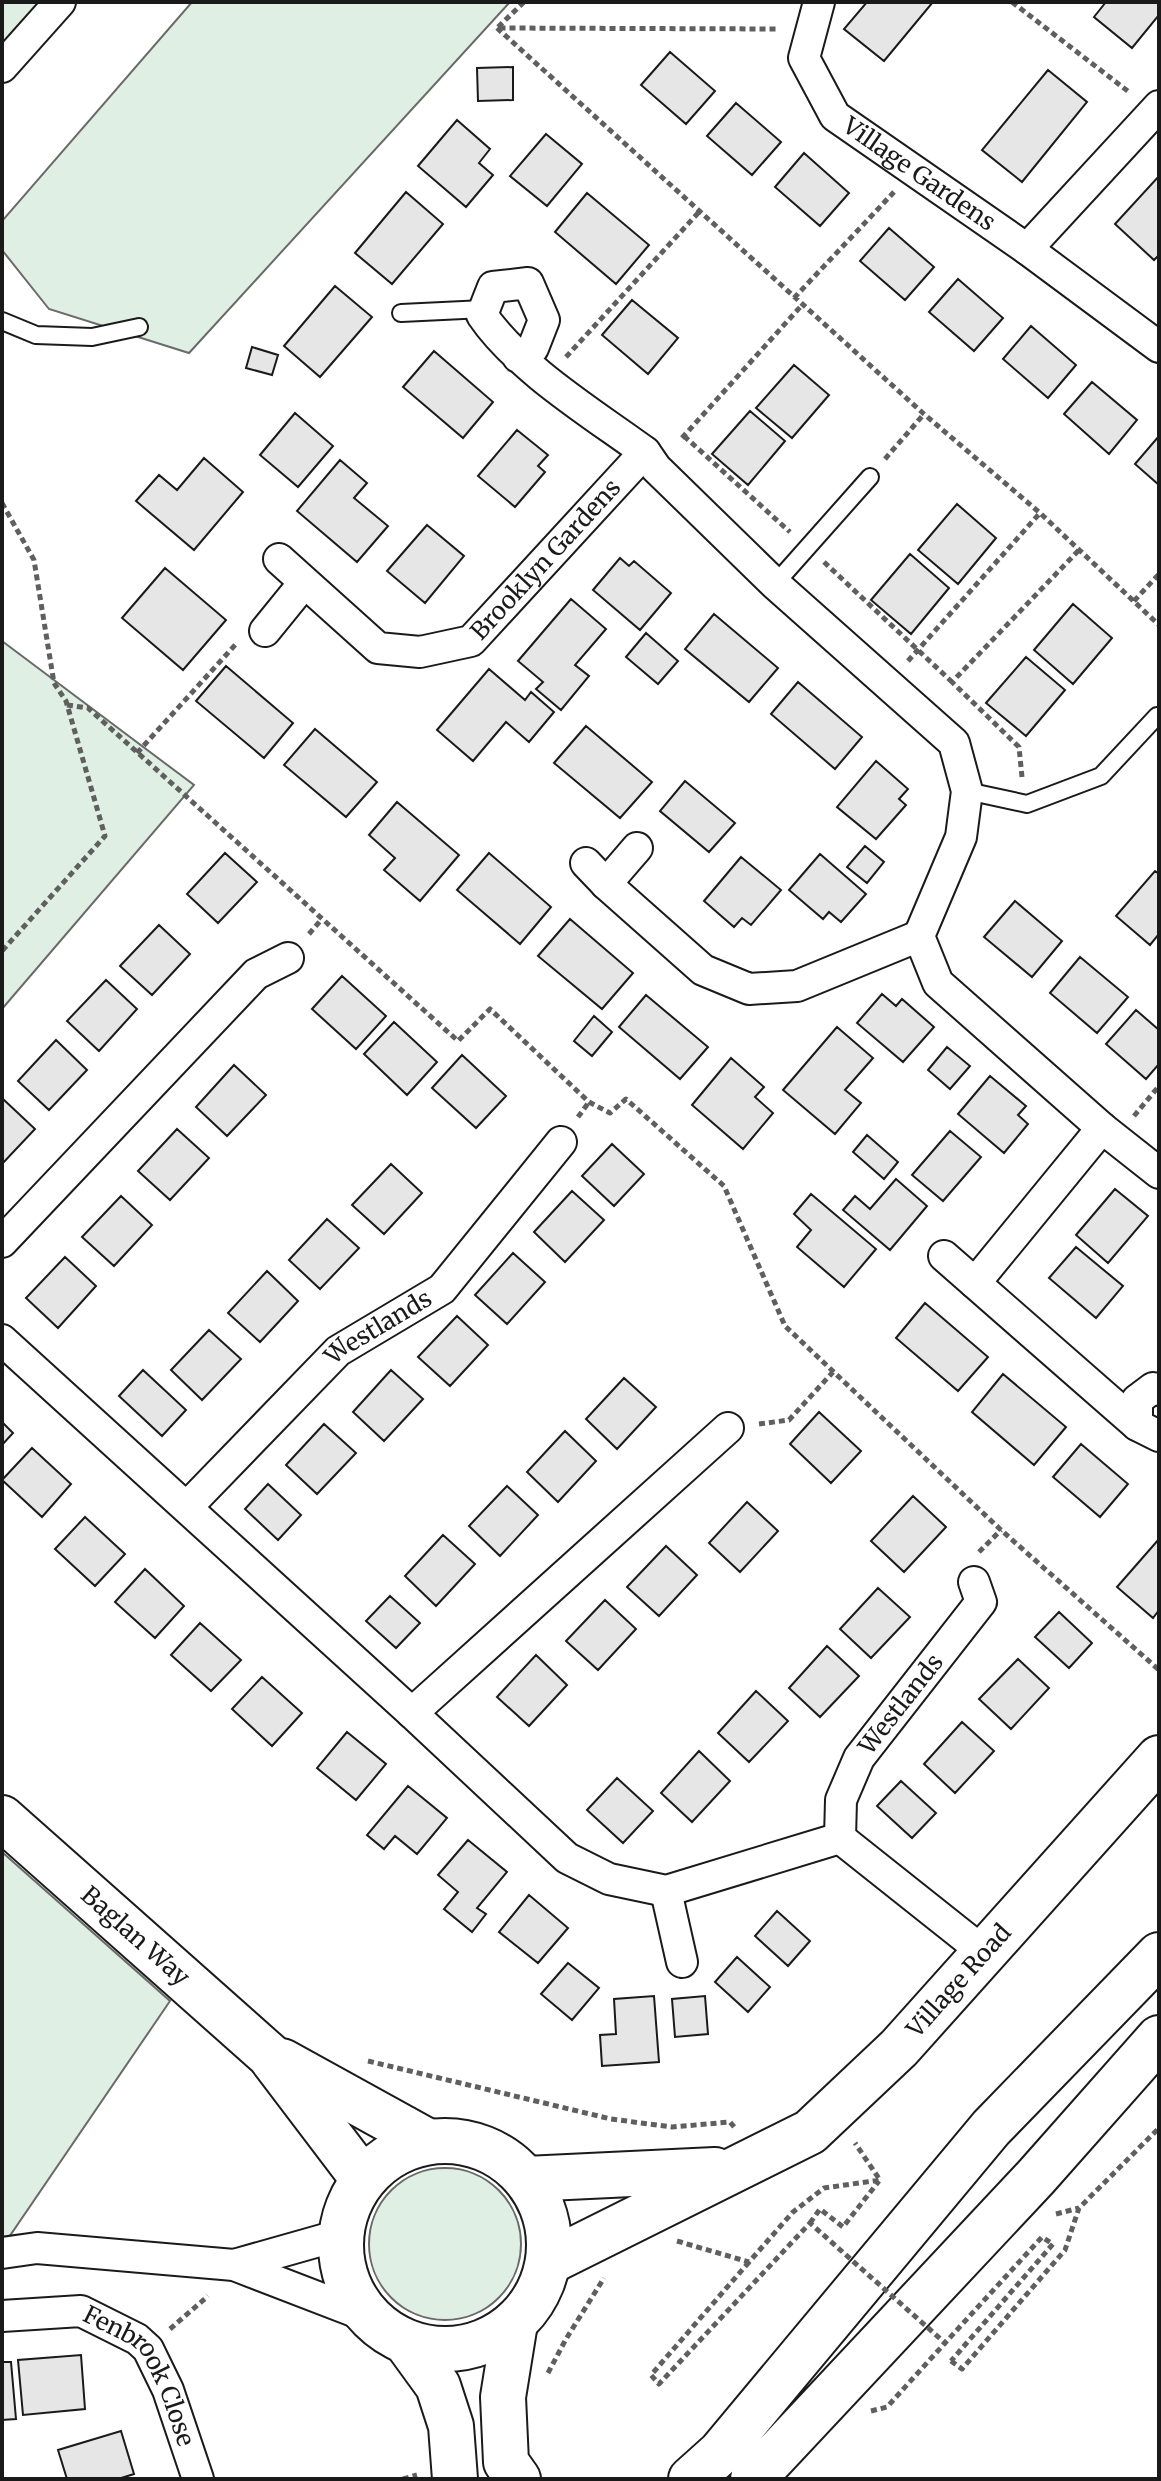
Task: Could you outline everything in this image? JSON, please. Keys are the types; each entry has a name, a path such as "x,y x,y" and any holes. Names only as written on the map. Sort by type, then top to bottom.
{"street":[{"path":"2,67 60,2"},
{"name":"Village Gardens","path":"816,16 804,58 835,116 1027,249 1159,347"},
{"path":"1027,249 1156,109"},
{"path":"518,357 533,348 544,320 528,283 493,287 482,315 494,333 518,357 650,460 775,584 954,743 967,791 961,837 919,936 797,986 749,989 703,970 596,873 637,848"},
{"name":"Brooklyn Gardens","path":"279,559 378,648 420,652 471,641 650,460"},
{"path":"265,631 304,583"},
{"path":"919,936 938,983 1102,1128 1159,1173"},
{"path":"2,1242 256,974 288,958"},
{"path":"975,1283 1102,1128"},
{"name":"Westlands","path":"187,1507 338,1351 442,1289 561,1142"},
{"path":"944,1256 1148,1430"},
{"path":"2,1340 567,1858 609,1879 666,1891 840,1838 986,1954"},
{"path":"1148,1430 1137,1400 1153,1388 1159,1390"},
{"path":"412,1713 728,1428"},
{"name":"Westlands","path":"840,1838 841,1800 859,1758 981,1602 974,1582"},
{"name":"Village Road","path":"549,2262 810,2132 899,2048 1159,1758"},
{"name":"Baglan Way","path":"2,1818 269,2055 363,2179"},
{"path":"666,1891 682,1962"},
{"path":"691,2479 720,2453 991,2128 1159,1955"},
{"path":"753,2479 1036,2177 1159,2038"},
{"name":"Baglan Way","path":"269,2055 427,2141"},
{"path":"455,2140 481,2147 506,2160 526,2179 542,2204 549,2232 549,2262 537,2296 515,2323 491,2339 463,2348 435,2349 406,2342 386,2331 369,2317 352,2292 342,2265 340,2235 348,2206 363,2179 381,2162 403,2149 427,2141 455,2140"},
{"name":"Village Road","path":"526,2179 742,2164"},
{"path":"239,2267 340,2235"},
{"path":"2,2253 37,2248 239,2267 369,2317"},
{"name":"Fenbrook Close","path":"2,2316 81,2311 137,2339 148,2349 168,2390 198,2479"},
{"path":"515,2323 503,2397 506,2462 518,2479"},
{"path":"406,2342 438,2386 451,2426 455,2479"}],"lane":[{"path":"401,313 484,309"},
{"path":"2,321 36,335 50,336 92,337 139,327"},
{"path":"775,584 870,477"},
{"path":"967,791 1027,804 1101,776 1157,716"}],"path":[{"path":"497,28 524,2"},
{"path":"1012,2 1156,109"},
{"path":"497,28 816,16"},
{"path":"497,28 794,298 1040,513 1159,625"},
{"path":"794,298 914,171"},
{"path":"546,379 699,212"},
{"path":"650,460 802,305"},
{"path":"870,477 924,414"},
{"path":"2,503 34,560 54,683 67,705 105,836 2,951"},
{"path":"888,684 1040,513"},
{"path":"1023,803 1019,747 952,682 1079,550"},
{"path":"1134,601 1159,574"},
{"path":"137,753 248,632 265,631"},
{"path":"67,705 88,708 458,1041 490,1009 589,1102 610,1113 626,1099 637,1108 724,1186 785,1326 1001,1530 1159,1670"},
{"path":"728,1428 789,1420 833,1372"},
{"path":"363,2059 611,2119 672,2127 730,2122 742,2164"},
{"path":"887,2407 1042,2237 1053,2244 951,2361 962,2369 1065,2250 1079,2208 1159,2128"},
{"path":"854,2142 880,2180"},
{"path":"880,2180 843,2227 820,2209 659,2384 651,2375 793,2212 824,2188 880,2180"},
{"path":"810,2223 945,2343"},
{"path":"662,2245 690,2233"},
{"path":"677,2240 749,2262"},
{"path":"148,2349 239,2267"},
{"path":"545,2379 610,2269"}],"green space":[{"path":"2,2 60,2 2,67"},
{"path":"192,2 510,2 189,353 49,309 2,250 2,221"},
{"path":"2,641 194,785 2,1009"},
{"path":"2,1852 170,2001 7,2240 2,2241"},
{"path":"445,2168 474,2174 499,2190 515,2215 521,2244 515,2273 499,2298 474,2314 445,2320 416,2314 391,2298 375,2273 369,2244 375,2215 391,2190 416,2174"}],"building":[{"path":"867,2 933,2 884,61 844,29"},
{"path":"1106,2 1159,2 1159,15 1132,48 1094,17"},
{"path":"670,52 715,91 686,124 641,85"},
{"path":"513,67 513,100 478,101 477,68"},
{"path":"1048,70 1087,102 1022,182 982,150"},
{"path":"736,103 781,142 752,175 707,136"},
{"path":"457,120 490,149 479,163 493,175 466,207 418,166"},
{"path":"546,134 582,164 547,206 510,176"},
{"path":"804,153 849,193 820,226 775,187"},
{"path":"1159,176 1159,255 1154,260 1115,224"},
{"path":"406,192 443,224 392,284 355,253"},
{"path":"587,193 649,245 616,284 555,232"},
{"path":"889,228 934,267 905,300 860,261"},
{"path":"958,279 1003,318 974,351 929,312"},
{"path":"335,286 372,317 320,377 284,346"},
{"path":"632,300 678,338 648,374 602,335"},
{"path":"1031,326 1076,365 1048,398 1003,359"},
{"path":"252,347 278,355 272,375 246,368"},
{"path":"434,351 493,402 463,438 403,387"},
{"path":"794,365 829,395 792,438 756,408"},
{"path":"1092,382 1137,420 1109,454 1064,414"},
{"path":"750,411 785,441 748,485 712,454"},
{"path":"295,413 333,446 298,487 260,455"},
{"path":"517,430 548,455 538,466 545,472 515,507 478,476"},
{"path":"1159,436 1159,485 1135,464"},
{"path":"204,458 243,492 194,550 136,501 159,475 177,490"},
{"path":"340,460 367,483 354,498 388,526 357,562 297,511"},
{"path":"957,504 996,538 958,584 918,550"},
{"path":"427,525 464,556 425,603 387,571"},
{"path":"910,554 949,588 911,634 871,600"},
{"path":"620,558 629,566 634,561 671,593 640,630 593,590"},
{"path":"165,568 226,620 183,670 122,618"},
{"path":"571,599 606,629 575,665 589,676 561,710 536,689 543,682 518,661"},
{"path":"1073,604 1112,638 1073,684 1034,650"},
{"path":"714,614 778,668 749,702 685,649"},
{"path":"646,633 678,661 658,684 626,657"},
{"path":"1026,657 1065,690 1026,736 986,703"},
{"path":"226,666 293,723 264,758 196,701"},
{"path":"489,669 525,700 531,692 554,712 529,742 506,722 473,761 437,730"},
{"path":"798,682 862,737 835,769 771,714"},
{"path":"586,726 652,782 620,818 554,763"},
{"path":"315,729 377,782 346,817 284,765"},
{"path":"876,761 908,789 899,799 906,805 876,839 837,807"},
{"path":"685,781 735,823 709,852 660,811"},
{"path":"397,802 459,855 420,901 384,870 395,858 369,835"},
{"path":"865,846 884,862 867,883 847,867"},
{"path":"225,853 257,882 218,923 187,894"},
{"path":"489,853 551,907 520,944 457,890"},
{"path":"820,854 866,894 841,922 829,912 823,919 789,890"},
{"path":"741,857 781,890 751,925 742,918 734,927 704,901"},
{"path":"1155,871 1159,874 1159,934 1150,945 1116,916"},
{"path":"1015,901 1062,941 1032,977 984,937"},
{"path":"570,919 633,973 602,1009 538,956"},
{"path":"159,925 190,954 152,995 120,966"},
{"path":"1080,957 1128,997 1097,1033 1050,993"},
{"path":"342,976 386,1016 356,1049 312,1009"},
{"path":"106,980 137,1009 99,1051 67,1021"},
{"path":"882,994 896,1006 902,999 934,1027 903,1062 857,1023"},
{"path":"646,995 708,1047 680,1079 619,1027"},
{"path":"1136,1010 1159,1030 1159,1064 1146,1079 1106,1044"},
{"path":"594,1016 612,1032 592,1056 574,1041"},
{"path":"394,1022 437,1062 407,1095 364,1054"},
{"path":"837,1027 873,1058 845,1090 861,1103 835,1134 783,1090"},
{"path":"56,1040 87,1070 49,1110 18,1081"},
{"path":"947,1047 970,1066 950,1089 928,1070"},
{"path":"462,1055 506,1096 476,1128 432,1088"},
{"path":"731,1058 764,1087 755,1097 773,1113 743,1149 692,1105"},
{"path":"234,1065 266,1095 227,1136 196,1107"},
{"path":"990,1076 1026,1106 1018,1115 1028,1124 1004,1153 958,1114"},
{"path":"2,1101 35,1129 2,1164"},
{"path":"177,1129 209,1158 170,1200 138,1171"},
{"path":"950,1131 981,1157 943,1201 912,1175"},
{"path":"867,1135 898,1162 884,1179 853,1152"},
{"path":"612,1144 644,1174 614,1206 582,1176"},
{"path":"391,1164 422,1193 384,1234 352,1205"},
{"path":"896,1179 927,1206 890,1250 843,1210 855,1196 870,1209"},
{"path":"1115,1189 1148,1216 1108,1263 1076,1235"},
{"path":"572,1191 604,1220 565,1262 534,1232"},
{"path":"811,1194 876,1249 844,1287 797,1247 811,1230 794,1214"},
{"path":"121,1196 152,1225 114,1266 82,1237"},
{"path":"327,1219 359,1248 320,1289 289,1260"},
{"path":"1076,1247 1123,1286 1096,1318 1049,1278"},
{"path":"513,1253 545,1282 507,1324 475,1295"},
{"path":"65,1257 96,1286 58,1328 26,1298"},
{"path":"267,1271 298,1301 260,1342 228,1313"},
{"path":"925,1303 988,1357 958,1391 896,1338"},
{"path":"457,1316 488,1345 450,1386 418,1357"},
{"path":"209,1330 241,1359 202,1400 171,1370"},
{"path":"143,1370 186,1410 162,1436 119,1396"},
{"path":"391,1370 423,1399 384,1441 353,1412"},
{"path":"1003,1374 1066,1427 1034,1465 972,1412"},
{"path":"624,1378 656,1407 617,1449 586,1419"},
{"path":"819,1412 861,1451 831,1483 790,1444"},
{"path":"2,1422 13,1433 2,1445"},
{"path":"324,1424 356,1453 317,1494 286,1465"},
{"path":"565,1431 596,1461 558,1502 527,1472"},
{"path":"1081,1444 1128,1484 1100,1517 1053,1477"},
{"path":"32,1448 71,1484 42,1517 2,1480"},
{"path":"268,1484 301,1515 278,1540 245,1509"},
{"path":"507,1486 538,1515 500,1556 469,1526"},
{"path":"913,1496 946,1527 904,1572 871,1541"},
{"path":"747,1502 778,1531 740,1572 709,1543"},
{"path":"85,1517 125,1554 95,1586 55,1549"},
{"path":"443,1535 475,1564 436,1606 405,1576"},
{"path":"1159,1539 1159,1610 1153,1618 1117,1587"},
{"path":"666,1546 697,1575 659,1616 627,1587"},
{"path":"145,1569 184,1606 155,1638 115,1602"},
{"path":"878,1588 910,1617 871,1658 840,1629"},
{"path":"390,1596 420,1623 396,1648 366,1621"},
{"path":"605,1600 636,1629 598,1670 566,1641"},
{"path":"1059,1612 1092,1643 1069,1668 1035,1637"},
{"path":"200,1623 241,1660 211,1691 171,1655"},
{"path":"827,1646 859,1676 820,1717 789,1688"},
{"path":"536,1655 567,1685 529,1726 497,1697"},
{"path":"1018,1659 1049,1688 1011,1729 979,1699"},
{"path":"262,1677 302,1713 272,1746 232,1709"},
{"path":"756,1691 788,1721 749,1762 718,1733"},
{"path":"962,1722 994,1751 955,1793 924,1764"},
{"path":"347,1732 386,1764 356,1800 317,1768"},
{"path":"699,1751 730,1781 692,1822 661,1793"},
{"path":"617,1778 653,1811 623,1843 587,1810"},
{"path":"901,1781 936,1813 912,1838 877,1806"},
{"path":"408,1786 447,1818 417,1854 395,1836 384,1849 367,1835"},
{"path":"468,1840 507,1872 477,1908 486,1914 472,1932 444,1909 458,1892 438,1875"},
{"path":"529,1895 568,1928 538,1963 499,1932"},
{"path":"777,1911 810,1941 788,1966 755,1936"},
{"path":"737,1957 770,1987 748,2012 715,1982"},
{"path":"568,1963 599,1988 572,2020 541,1994"},
{"path":"654,1996 659,2062 602,2066 600,2035 616,2034 614,1999"},
{"path":"705,1996 708,2034 675,2037 672,1999"},
{"path":"81,2355 85,2409 23,2415 18,2360"},
{"path":"2,2362 11,2362 16,2419 2,2420"},
{"path":"121,2431 134,2474 118,2479 67,2479 58,2450"}]}
